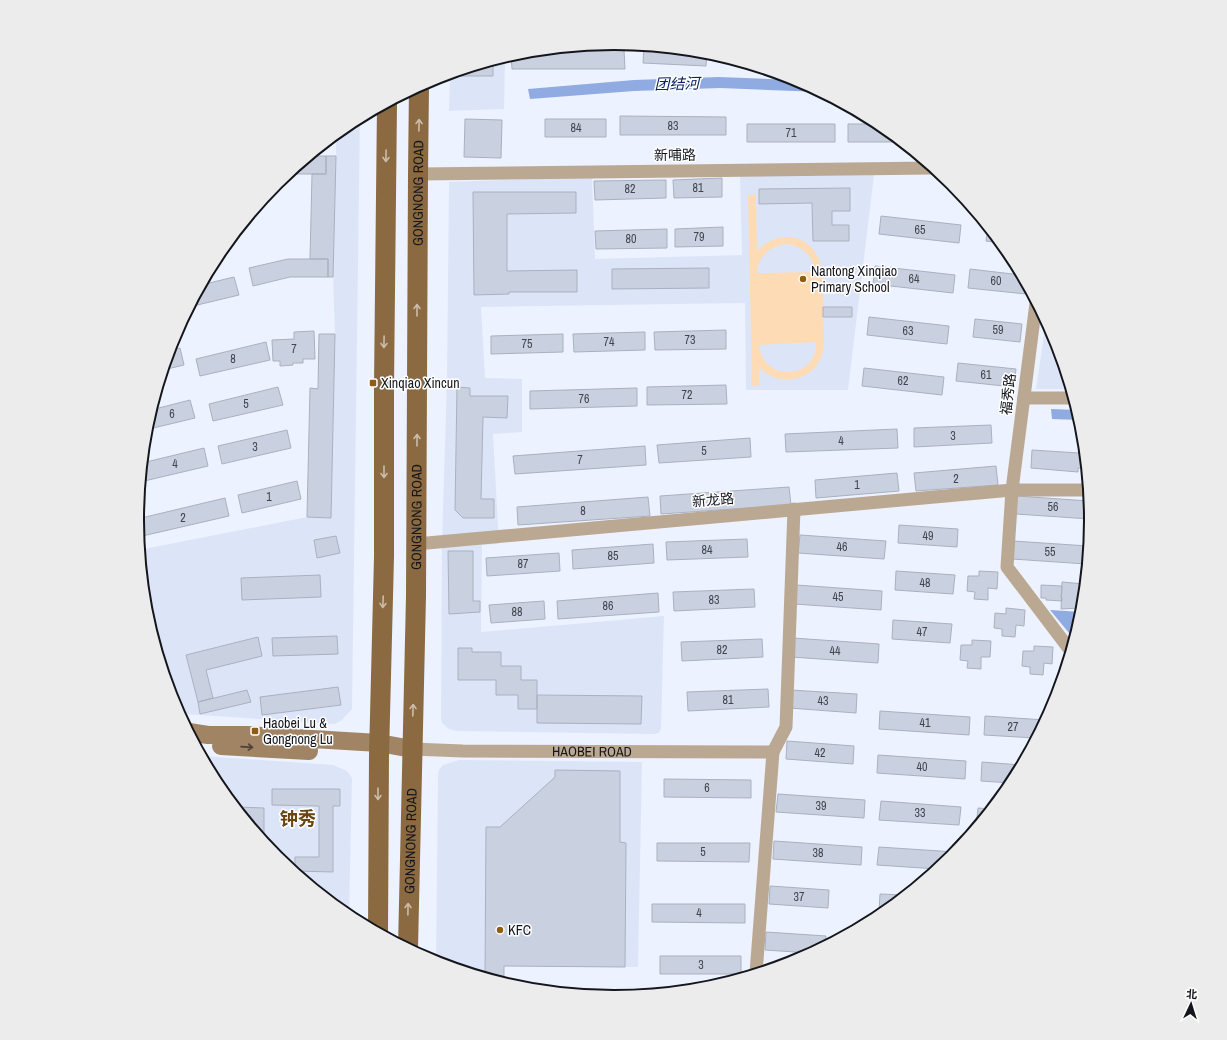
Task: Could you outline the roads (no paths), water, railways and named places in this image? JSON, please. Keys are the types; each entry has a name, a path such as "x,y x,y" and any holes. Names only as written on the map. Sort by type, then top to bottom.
{"main road":[{"name":"GONGNONG ROAD","path":"408,943 416,544 419,92"},
{"path":"378,927 379,749 384,557 387,109"}],"street":[{"name":"新哺路","path":"418,174 924,168"},
{"name":"福秀路","path":"1035,312 1012,490 1007,567 1066,645"},
{"path":"1024,398 1067,398"},
{"name":"新龙路","path":"416,544 1012,490 1082,490"},
{"path":"756,968 773,752 786,727 794,509"},
{"name":"HAOBEI ROAD","path":"203,740 247,735 379,749 463,751 773,752"}],"water":[{"name":"团结河","path":"719,77 776,79 806,91 720,88 634,91 530,99 528,89 634,80"},
{"path":"1051,409 1070,410 1072,420 1052,419"},
{"path":"1050,610 1074,612 1069,633"}],"place":[{"name":"Nantong Xinqiao Primary School","path":"803,279"},
{"name":"Xinqiao Xincun","path":"373,383"},
{"name":"Haobei Lu & Gongnong Lu","path":"255,731"},
{"name":"KFC","path":"500,930"}],"district":[{"name":"钟秀","path":"298,819"}]}
